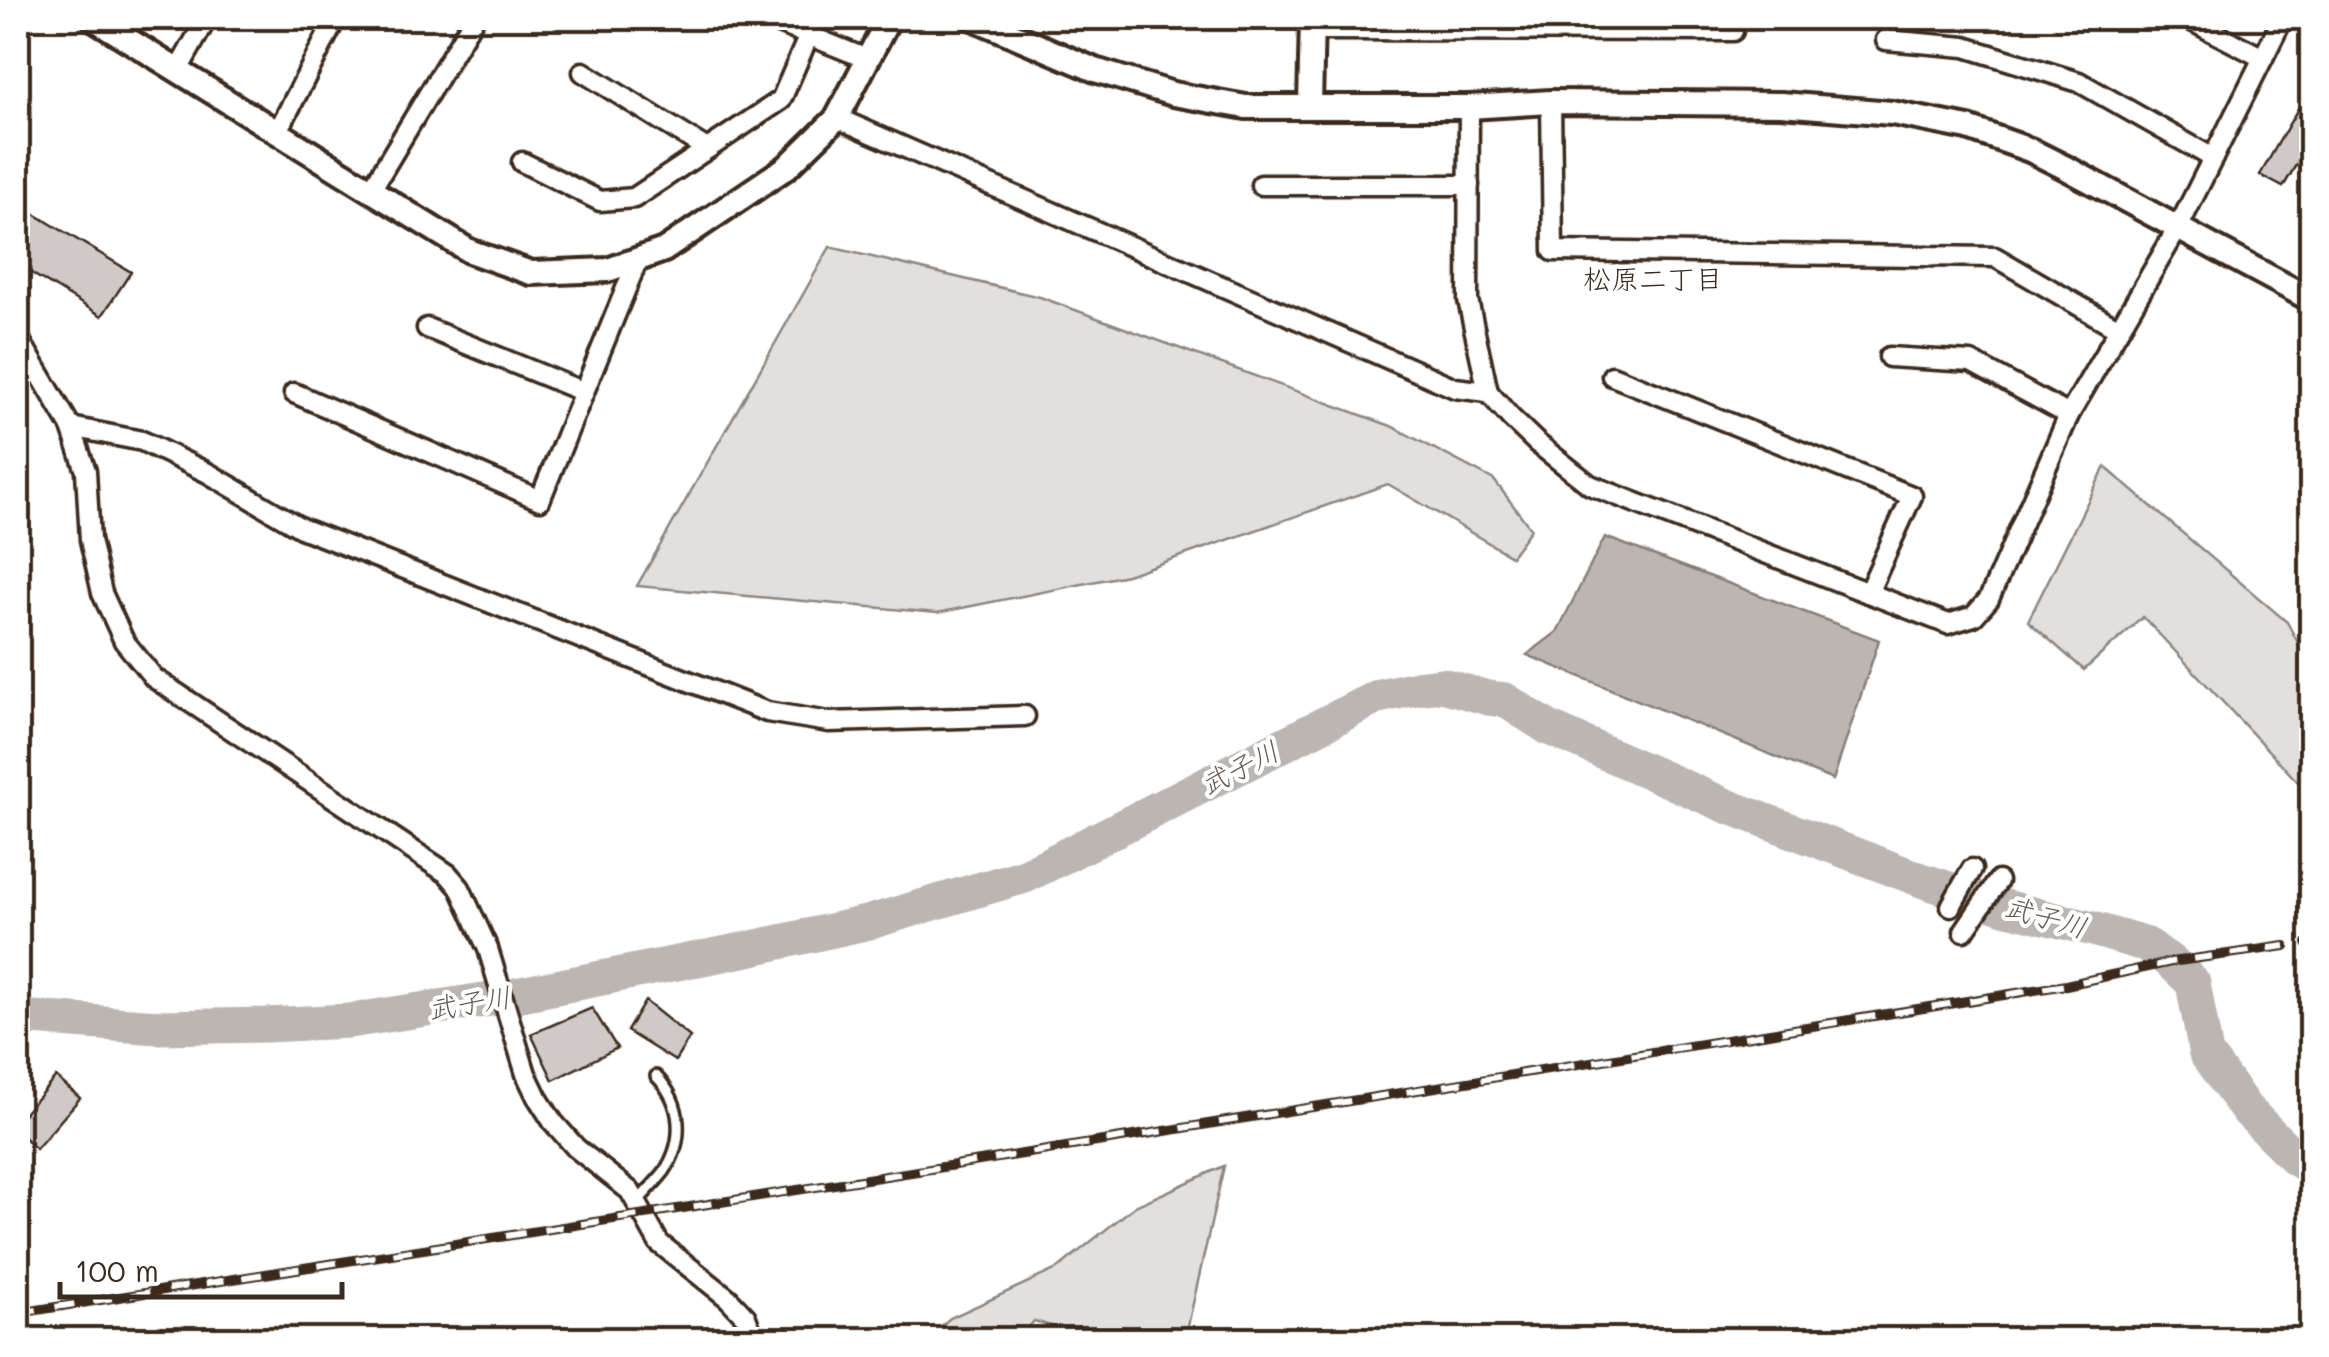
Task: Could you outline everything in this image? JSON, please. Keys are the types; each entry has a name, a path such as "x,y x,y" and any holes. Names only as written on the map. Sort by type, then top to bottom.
{"street":[{"path":"93,18 469,251 531,272 608,270 664,250 786,168 836,118 889,18"},
{"path":"178,70 207,18"},
{"path":"278,131 336,18"},
{"path":"371,190 474,18"},
{"path":"766,18 867,60"},
{"path":"973,18 1095,70 1173,94 1246,106 1782,104 1892,113 1968,128 2030,150 2312,300"},
{"path":"2186,18 2263,58"},
{"path":"1469,107 1468,300 1488,392 1537,443 1590,486 1948,624 1974,616 1989,599 2069,415 2179,226 2283,18"},
{"path":"1310,106 1312,24 1734,31"},
{"path":"522,162 600,202 634,198 781,100 809,35"},
{"path":"1886,40 1964,46 2079,82 2213,158"},
{"path":"583,72 708,149"},
{"path":"1551,102 1553,251 1995,256 2119,330"},
{"path":"836,118 1455,388 1488,392"},
{"path":"1261,185 1469,185"},
{"path":"294,393 540,500 638,259"},
{"path":"427,328 584,392"},
{"path":"18,337 71,427 86,471 90,540 102,592 124,641 154,678 448,874 460,888 488,949 537,1098 576,1148 630,1191 659,1243 746,1317 754,1340"},
{"path":"1889,357 1971,362 2069,415"},
{"path":"1612,376 1912,496 1868,593"},
{"path":"71,427 142,441 208,473 301,528 767,712 829,722 1025,716"},
{"path":"1952,906 1972,869"},
{"path":"1964,931 1998,881"}],"lane":[{"path":"637,1202 664,1172 678,1138 675,1102 656,1076"}],"shaded area":[{"path":"830,247 1040,297 1391,426 1494,480 1531,529 1511,556 1388,484 1127,575 937,613 637,586"},
{"path":"2105,467 2287,622 2311,668 2311,796 2143,617 2084,670 2028,621"},
{"path":"1605,537 1879,640 1833,780 1527,655 1557,632"},
{"path":"1224,1166 1185,1339 1095,1339 1034,1321 1019,1339 927,1339 950,1318 1057,1269 1135,1206"}],"building":[{"path":"2312,84 2312,174 2296,165 2283,187 2260,175"},
{"path":"18,204 131,272 102,316 18,265"},
{"path":"645,1001 690,1037 675,1061 627,1031"},
{"path":"592,1008 617,1048 553,1080 531,1034"},
{"path":"56,1077 80,1098 36,1149 18,1132 18,1120"}],"waterway":[{"name":"武子川","path":"18,1017 158,1027 349,1021 516,995 870,922 1025,876 1379,696 1442,685 1505,700 1549,728 1727,806 1924,881 2147,945 2193,983 2206,1054 2246,1109 2295,1158 2312,1169"}],"railway":[{"path":"2307,943 2312,943"},
{"path":"18,1313 924,1170 2285,946"}],"district":[{"name":"松原二丁目","path":"1653,278"}]}
